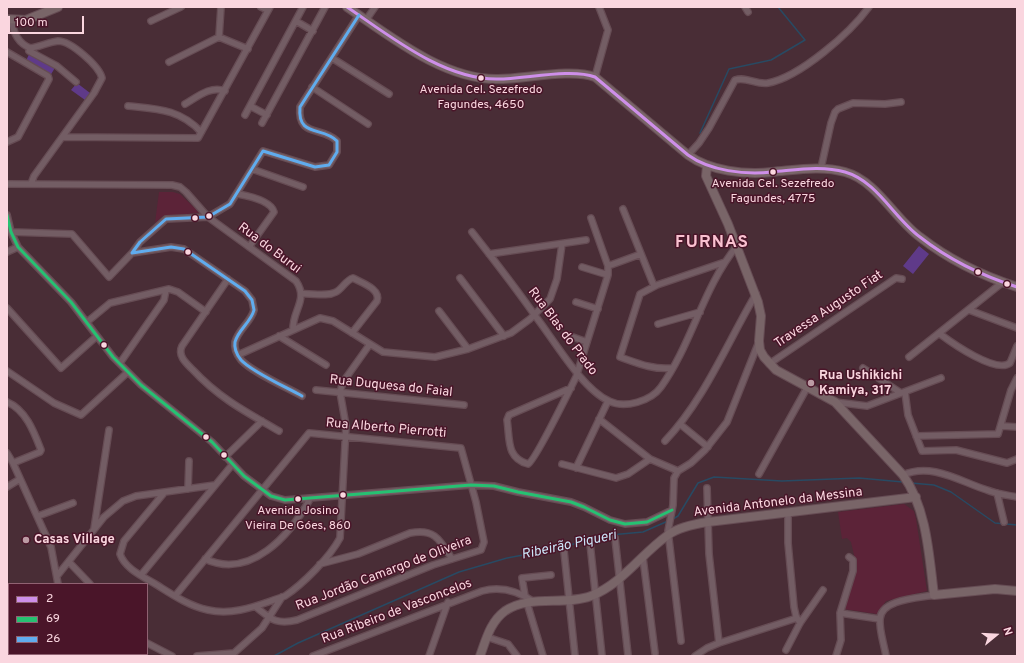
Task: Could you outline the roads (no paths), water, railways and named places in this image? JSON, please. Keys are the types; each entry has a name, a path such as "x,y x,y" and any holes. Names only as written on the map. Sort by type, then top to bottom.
{"main road":[{"path":"9,20 26,20 58,7"},
{"path":"347,7 404,47 462,74 483,79 578,73 595,76 691,157 709,167 770,173 821,168 846,172 857,177 870,187 920,237 982,273 1017,287"},
{"path":"691,157 708,179 756,294 761,316 759,341 760,350 769,364 776,370 835,402 904,476 913,489 923,523 934,595 995,589 1017,591"},
{"path":"708,179 709,167"},
{"name":"Avenida Antonelo da Messina","path":"480,656 487,637 499,616 514,606 529,600 570,600 596,594 620,577 668,535 694,524 916,497"}],"street":[{"path":"151,21 181,7"},
{"path":"219,37 221,7"},
{"path":"63,137 198,138 269,9 261,7"},
{"path":"245,115 303,7"},
{"path":"262,123 325,7"},
{"path":"366,20 375,7"},
{"path":"595,76 608,30 598,7"},
{"path":"691,157 709,128 735,80 743,79 755,83 768,83 791,73 812,61 855,25 869,7"},
{"path":"11,232 72,234 109,277 132,253 140,242 166,219 208,217 230,204 238,194 263,151 315,167 329,165 338,152 337,141 332,136 306,128 301,122 300,108 359,15"},
{"path":"9,20 15,36 21,42 29,49 57,66 76,82"},
{"path":"296,21 313,30"},
{"path":"169,62 219,37 248,49"},
{"path":"29,49 56,42 63,42 89,60 101,75 102,80 34,176 31,184"},
{"path":"25,63 29,49"},
{"path":"7,52 49,78 18,137 7,142"},
{"path":"332,58 388,94"},
{"path":"312,88 368,124"},
{"path":"185,104 212,90 218,89 225,91"},
{"path":"821,168 831,123 835,112 838,109 853,103 885,104 901,102"},
{"path":"128,106 151,109 182,116 201,132"},
{"path":"250,106 267,115"},
{"path":"252,169 303,187"},
{"name":"Rua do Burui","path":"7,184 177,186 194,198 208,217 293,279 298,285 301,294 293,321 293,330"},
{"path":"238,194 250,197 270,206 274,212 249,247"},
{"path":"623,209 654,286"},
{"path":"7,215 11,232 18,247 60,290 128,372 141,385 194,426 232,465 262,490 279,500 310,499 471,485 494,486 570,502 610,520 625,524 647,522 671,513"},
{"path":"571,388 508,415 507,420 512,452 516,459 526,463 532,462 571,388 598,309 608,275 608,266 591,218"},
{"name":"Rua Blas do Prado","path":"472,232 577,372 589,386 608,401"},
{"path":"489,254 586,240"},
{"path":"238,355 322,318 333,321 380,350 391,353 435,357 468,349 504,336 518,328 535,315 553,295 562,244"},
{"path":"576,468 608,401 623,403 646,399 657,392 672,368 725,262 737,246"},
{"path":"7,252 18,247"},
{"path":"132,253 178,247 198,257 250,296 254,310 236,339 235,347 238,355 241,360 260,373 302,396"},
{"path":"608,266 641,254"},
{"path":"672,368 663,369 649,367 620,357 640,294 654,286 725,262"},
{"path":"582,267 608,275"},
{"path":"301,294 333,293 352,278 376,291 378,296 377,302 352,333"},
{"path":"460,278 504,336"},
{"name":"Travessa Augusto Fiat","path":"769,364 896,278 902,279"},
{"path":"228,279 182,346 180,350 182,356 207,386 217,394 279,431"},
{"path":"909,357 1004,282"},
{"path":"87,322 110,303 174,289 206,312"},
{"path":"120,363 164,300 166,290"},
{"path":"665,441 680,424 710,380 756,294"},
{"path":"576,302 598,309"},
{"path":"7,308 61,368 97,336"},
{"path":"970,310 1017,328"},
{"path":"439,311 468,349"},
{"path":"658,324 700,312"},
{"path":"940,334 983,360 1006,366 1010,363 1017,346"},
{"path":"567,335 587,342"},
{"path":"279,336 326,365"},
{"path":"681,642 668,535 674,478 678,471 691,463 708,447 722,430 731,413 746,370 759,341"},
{"path":"164,493 124,541 120,554 127,565 141,575 192,605 210,611 233,611 256,606 282,597 300,585 320,564 340,538 345,413 340,392 343,382 370,344"},
{"path":"863,368 903,393 908,415 922,451 961,451 1007,463 1017,459"},
{"path":"7,371 54,403 82,415 128,372"},
{"path":"835,402 867,406 941,378"},
{"path":"916,436 978,434 996,435 999,433 1002,426 1011,390 1017,378"},
{"path":"759,474 808,386"},
{"name":"Rua Duquesa do Faial","path":"316,390 464,405"},
{"path":"7,402 15,406 24,415 41,451 13,463"},
{"path":"599,419 650,460 678,471"},
{"path":"225,457 262,421"},
{"path":"680,424 708,447"},
{"path":"1002,426 1017,427"},
{"path":"94,532 109,430"},
{"name":"Rua Alberto Pierrotti","path":"262,490 309,433 461,448 471,485"},
{"path":"7,453 38,516 51,547 58,583"},
{"path":"562,464 618,478 633,471 650,460"},
{"path":"188,489 190,461"},
{"path":"141,575 232,465"},
{"path":"904,476 912,472 940,473 997,493 1017,497"},
{"path":"7,487 20,479"},
{"path":"57,576 108,514 123,501 136,496 216,485"},
{"name":"Rua Jordão Camargo de Oliveira","path":"269,619 284,622 305,618 452,559 480,550 483,547 484,542 471,485"},
{"path":"707,488 709,554 719,643"},
{"path":"175,596 262,490"},
{"path":"997,493 1004,522"},
{"path":"205,559 212,562 229,565 242,563 259,557 277,543 305,509 310,499"},
{"path":"38,516 73,503"},
{"path":"788,513 789,557 798,621"},
{"path":"320,564 350,557 410,533 419,532 436,536 452,559"},
{"path":"615,538 628,655"},
{"path":"590,543 602,656"},
{"path":"564,551 575,656"},
{"path":"836,656 841,640 840,612 853,571 853,560 849,557"},
{"path":"643,558 655,652"},
{"path":"69,562 89,583"},
{"path":"543,656 522,578 551,575"},
{"name":"Rua Ribeiro de Vasconcelos","path":"313,656 448,602 492,589 511,591 529,600"},
{"path":"786,650 798,621 823,590"},
{"path":"886,656 880,618 885,608 894,602 934,595"},
{"name":"Rua Jordão Camargo de Oliveira","path":"233,654 254,636 269,619 282,597"},
{"path":"429,656 448,602"},
{"path":"256,606 269,619"},
{"path":"840,612 880,618"},
{"path":"695,656 707,648 719,643 798,621"},
{"path":"487,637 508,644 517,656"},
{"path":"148,644 172,656"},
{"path":"197,656 233,654"}],"waterway":[{"path":"700,133 729,69 771,60 805,40 778,7"},
{"name":"Ribeirão Piqueri","path":"673,519 678,516 698,483 714,477 782,481 859,478 903,482"},
{"name":"Ribeirão Piqueri","path":"911,483 934,485 951,492 995,523 1017,525"},
{"name":"Ribeirão Piqueri","path":"274,656 298,643 459,572 507,558 561,548 599,536 643,532 668,521"}],"place":[{"name":"Avenida Cel. Sezefredo Fagundes, 4650","path":"481,78"},
{"name":"Avenida Cel. Sezefredo Fagundes, 4775","path":"773,172"},
{"name":"Rua Ushikichi Kamiya, 317","path":"811,383"},
{"name":"Avenida Josino Vieira De Góes, 860","path":"298,499"},
{"name":"Casas Village","path":"26,540"}],"district":[{"name":"FURNAS","path":"712,244"}]}
